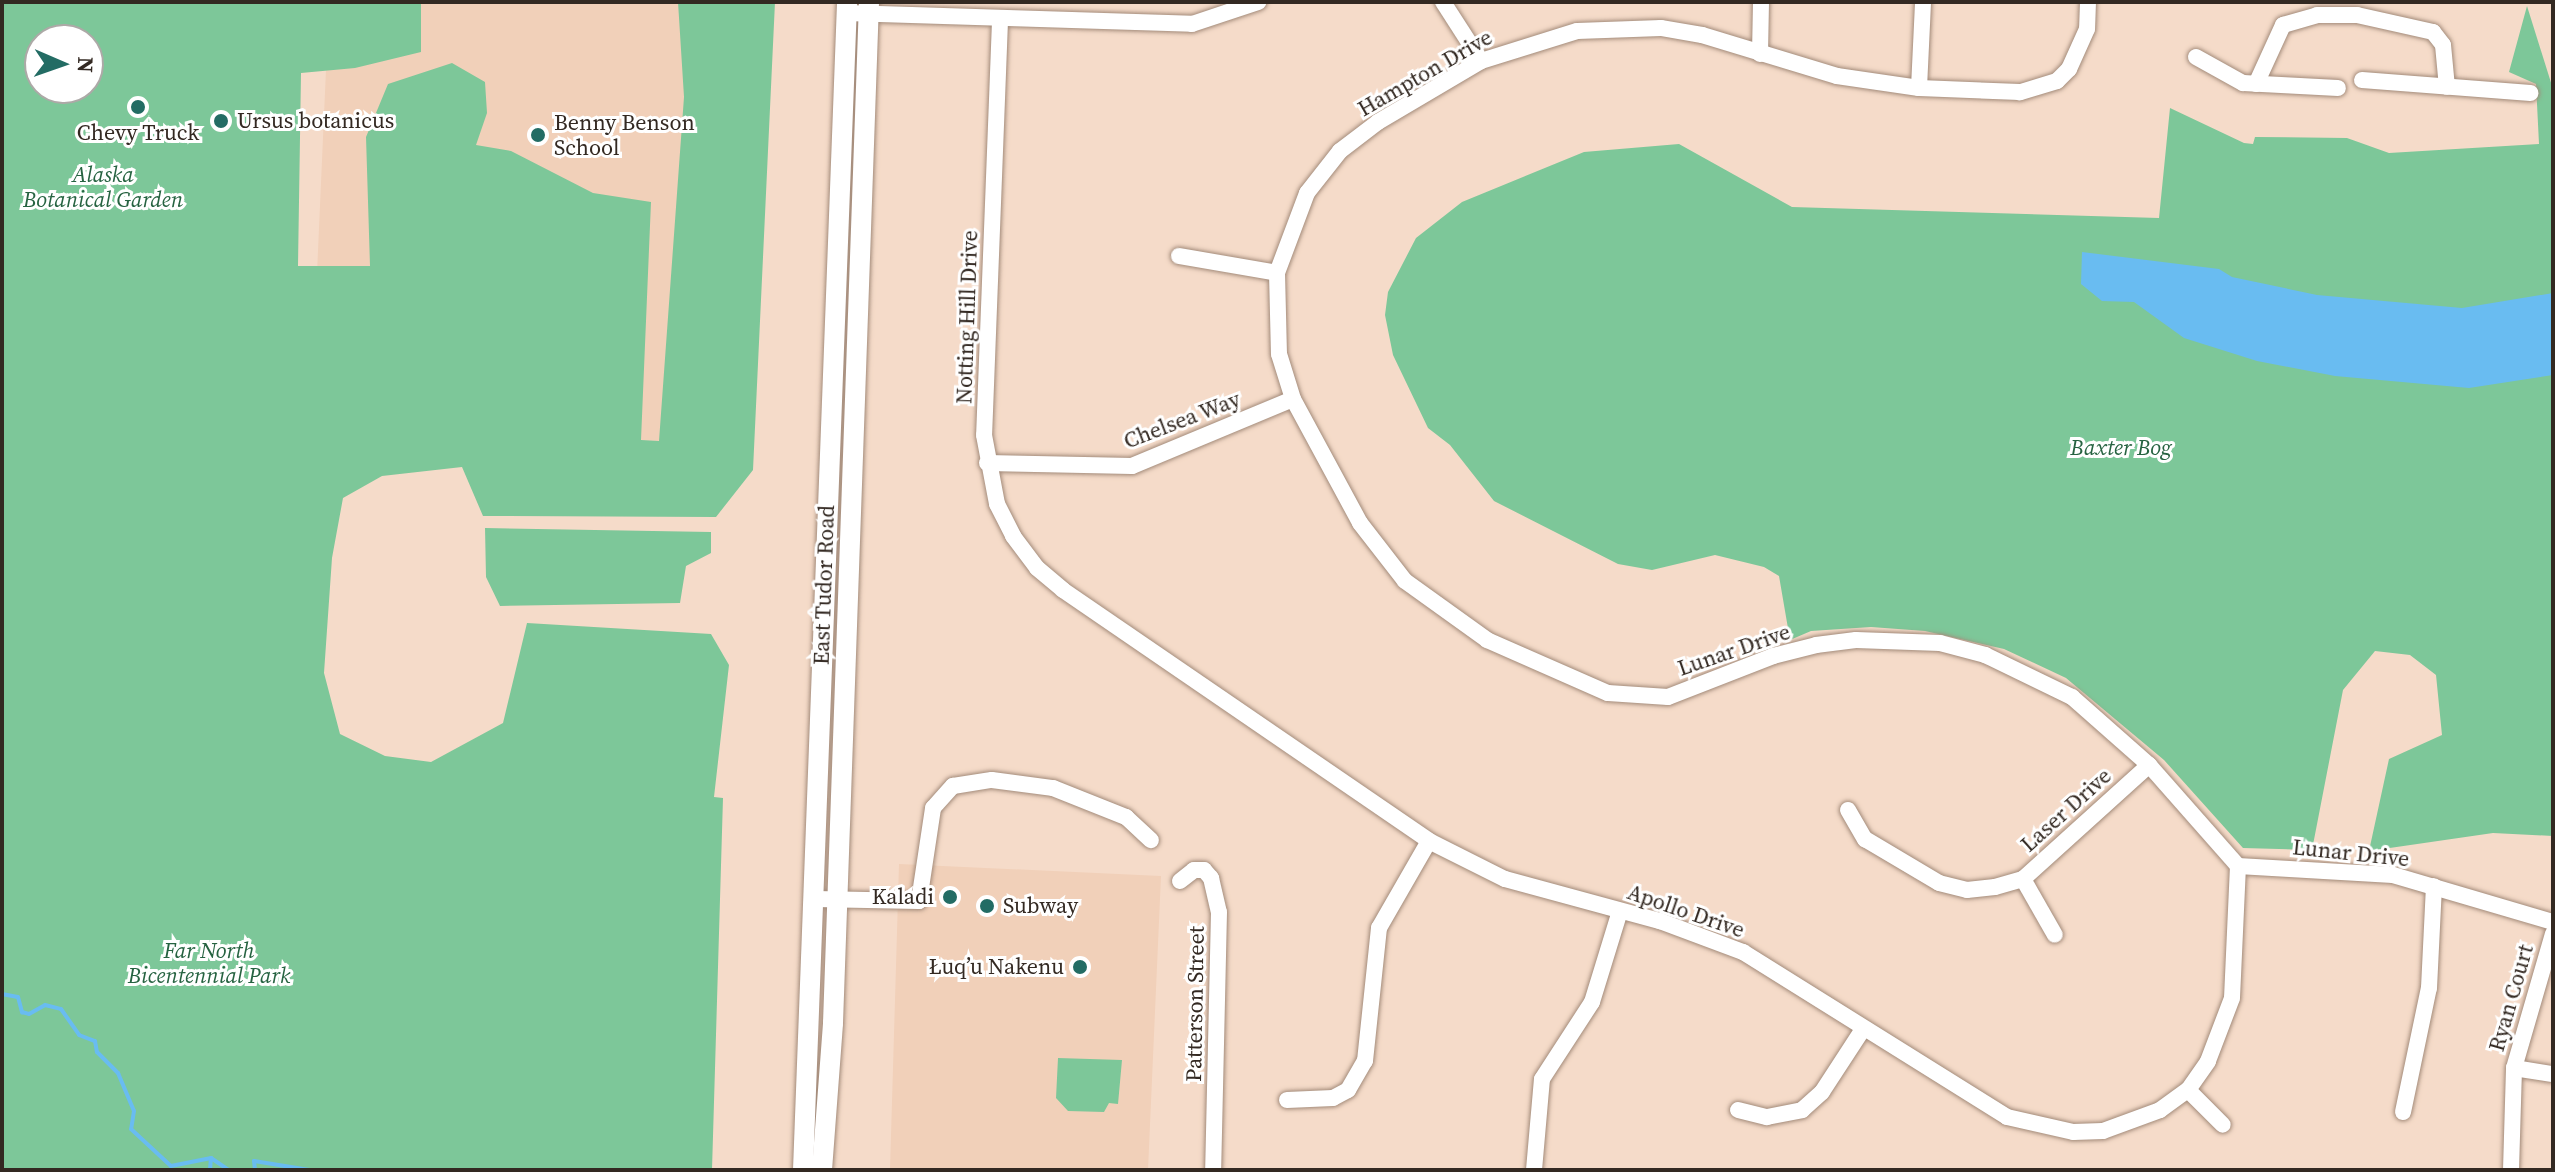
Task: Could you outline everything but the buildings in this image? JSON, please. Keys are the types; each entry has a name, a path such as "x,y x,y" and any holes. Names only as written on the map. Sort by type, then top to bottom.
{"main road":[{"name":"East Tudor Road","path":"803,1170 847,8"},
{"name":"East Tudor Road","path":"822,1170 837,900 869,8"}],"street":[{"path":"847,8 1000,21 1192,24 1258,2"},
{"path":"1443,2 1481,61"},
{"path":"1760,54 1761,2"},
{"path":"1919,88 1923,2"},
{"name":"Hampton Drive","path":"1277,273 1307,193 1340,151 1378,122 1481,61 1529,42 1621,27 1702,35 1837,76 1919,88 2020,92 2057,81 2080,48 2088,2"},
{"path":"2256,84 2283,25 2317,15 2357,9 2433,32 2443,45 2447,87"},
{"name":"Notting Hill Drive","path":"1000,21 987,463 997,504 1013,536 1037,568 1063,590"},
{"path":"2196,57 2243,83 2338,88"},
{"path":"2362,80 2531,93"},
{"path":"1179,256 1277,273"},
{"name":"Lunar Drive","path":"1277,273 1279,354 1293,399 1360,523 1405,581 1487,640 1608,693 1668,697 1773,656 1829,643 1894,639 1940,643 1985,655 2072,697 2149,765 2238,866 2345,870 2434,886 2553,922"},
{"name":"Chelsea Way","path":"987,463 1132,466 1293,399"},
{"name":"Apollo Drive","path":"1063,590 1429,841 1505,879 1620,911 1743,952 2007,1117 2036,1126 2103,1131 2160,1110 2188,1090 2225,1027 2232,998 2238,866"},
{"name":"Laser Drive","path":"1848,810 1865,839 1939,883 1967,890 2023,879 2149,765"},
{"path":"815,899 919,901 933,808 953,786 992,780 1053,788 1126,817 1151,840"},
{"path":"1287,1100 1333,1098 1348,1090 1365,1061 1379,928 1429,841"},
{"name":"Patterson Street","path":"1180,881 1194,870 1204,870 1217,893 1213,1170"},
{"path":"2023,879 2055,935"},
{"path":"2403,1112 2428,1000 2434,886"},
{"path":"1534,1170 1542,1079 1592,1002 1620,911"},
{"name":"Ryan Court","path":"2511,1170 2514,1068 2553,934"},
{"path":"1738,1110 1767,1117 1802,1110 1822,1092 1863,1029"},
{"path":"2514,1068 2553,1074"},
{"path":"2188,1090 2223,1125"}],"shaded area":[{"name":"Benny Benson School","path":"329,2 758,2 741,443 310,432"},
{"path":"899,864 1161,876 1148,1170 890,1170"}],"green space":[{"path":"2,2 421,2 421,52 355,68 301,73 298,266 370,266 366,137 388,84 452,63 485,82 487,113 476,145 511,151 593,193 651,202 641,440 659,441 684,97 678,2 775,2 753,470 716,517 483,516 462,467 382,476 343,498 332,558 324,673 340,734 385,756 431,762 503,723 527,623 711,634 729,665 714,797 723,798 712,1170 2,1170"},
{"name":"Baxter Bog","path":"2527,6 2553,89 2553,836 2493,833 2369,851 2389,759 2442,735 2436,675 2410,655 2375,651 2343,690 2312,850 2243,848 2164,760 2066,678 2004,649 1925,631 1871,627 1811,631 1790,640 1779,576 1764,567 1715,555 1652,570 1618,564 1494,501 1450,445 1428,428 1393,355 1385,315 1388,292 1416,238 1462,202 1584,152 1679,144 1792,207 2159,218 2170,108 2244,143 2253,144 2255,137 2347,138 2389,153 2539,144 2536,84 2509,72"},
{"path":"485,528 711,532 711,553 686,566 680,603 500,606 486,577"},
{"path":"1058,1058 1122,1060 1118,1104 1109,1103 1104,1112 1068,1111 1056,1098"}],"water":[{"path":"2082,252 2219,269 2232,277 2317,295 2462,308 2553,293 2553,375 2469,388 2335,376 2257,361 2184,338 2134,302 2102,301 2081,284"}],"waterway":[{"path":"2,994 18,997 22,1012 29,1014 45,1005 61,1009 79,1035 95,1041 97,1052 118,1073 134,1111 131,1129 171,1166 211,1158 210,1170"},
{"path":"211,1158 229,1170"},
{"path":"255,1170 254,1161 309,1170"}],"place":[{"name":"Chevy Truck","path":"138,107"},
{"name":"Ursus botanicus","path":"221,121"},
{"name":"Benny Benson School","path":"538,135"},
{"name":"Kaladi","path":"950,897"},
{"name":"Subway","path":"987,906"},
{"name":"Łuq’u Nakenu","path":"1080,967"}],"park label":[{"name":"Alaska Botanical Garden","path":"103,186"},
{"name":"Far North Bicentennial Park","path":"209,962"}]}
